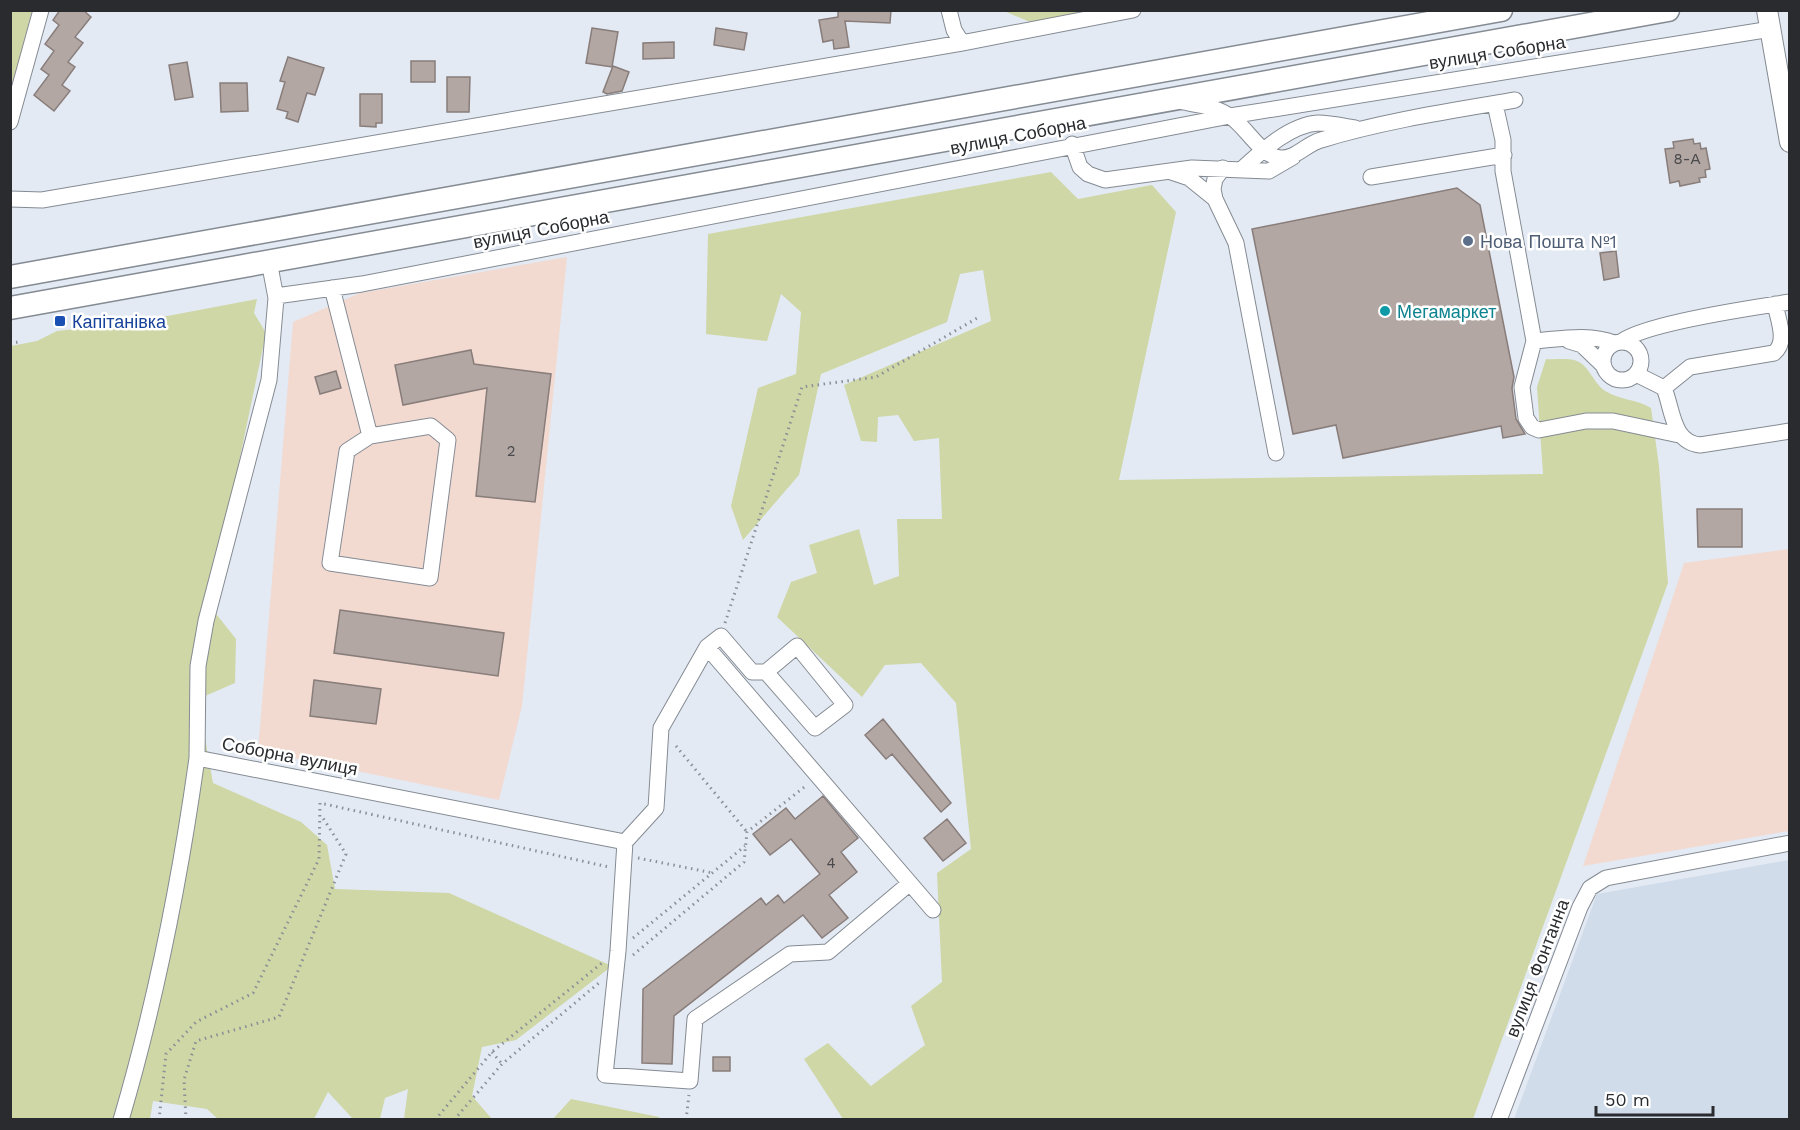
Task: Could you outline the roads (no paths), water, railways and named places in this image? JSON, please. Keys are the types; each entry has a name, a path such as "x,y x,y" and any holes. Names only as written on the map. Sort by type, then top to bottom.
{"highway":[{"path":"10,277 1501,10"},
{"path":"10,308 1668,10"}],"main road":[{"path":"1769,20 1790,142"}],"street":[{"path":"10,122 41,10"},
{"path":"950,10 954,30 962,43"},
{"path":"10,199 42,200 962,43 1133,10"},
{"name":"вулиця Соборна","path":"276,296 332,288 1072,144 1769,20"},
{"path":"1172,99 1209,107 1230,116 1264,150 1280,158 1294,156"},
{"path":"1072,144 1080,167 1088,174 1105,180 1168,171 1243,168 1269,171 1317,141 1361,128 1515,100"},
{"path":"1495,104 1503,140 1503,171 1534,341 1522,387 1526,418 1532,426 1539,430 1586,421 1613,421 1679,435 1689,444 1700,445 1790,430"},
{"path":"1243,168 1264,150 1297,130 1316,123 1361,128"},
{"path":"1371,177 1503,155"},
{"path":"1223,168 1215,179 1215,199 1236,243 1276,453"},
{"path":"1168,171 1189,178 1215,199"},
{"name":"Соборна вулиця","path":"269,261 276,296 269,380 206,621 198,666 197,758 624,856"},
{"path":"332,288 370,436"},
{"path":"1534,341 1604,339 1617,343 1633,345 1639,351 1642,362 1636,374 1630,378 1617,380 1606,372 1605,353 1617,343 1629,334 1782,303 1782,342 1774,353 1690,367 1664,388"},
{"path":"1639,351 1657,327"},
{"path":"1563,339 1582,345 1604,366"},
{"path":"1636,374 1664,388 1679,435"},
{"path":"431,426 448,440 430,578 330,563 347,450 370,436 431,426"},
{"path":"766,672 815,728 845,705 797,646 766,672 752,672 721,636 706,647 661,728 656,808 624,856 618,951 605,1075 690,1081 695,1019 790,954 828,952 910,883"},
{"path":"706,647 933,910"},
{"path":"121,1119 133,1079 181,870 197,758"},
{"name":"вулиця Фонтанна","path":"1499,1119 1580,907 1590,888 1606,878 1790,843"}],"place":[{"name":"Нова Пошта №1","path":"1468,241"},
{"name":"Мегамаркет","path":"1385,311"},
{"name":"Капітанівка","path":"60,321"}]}
